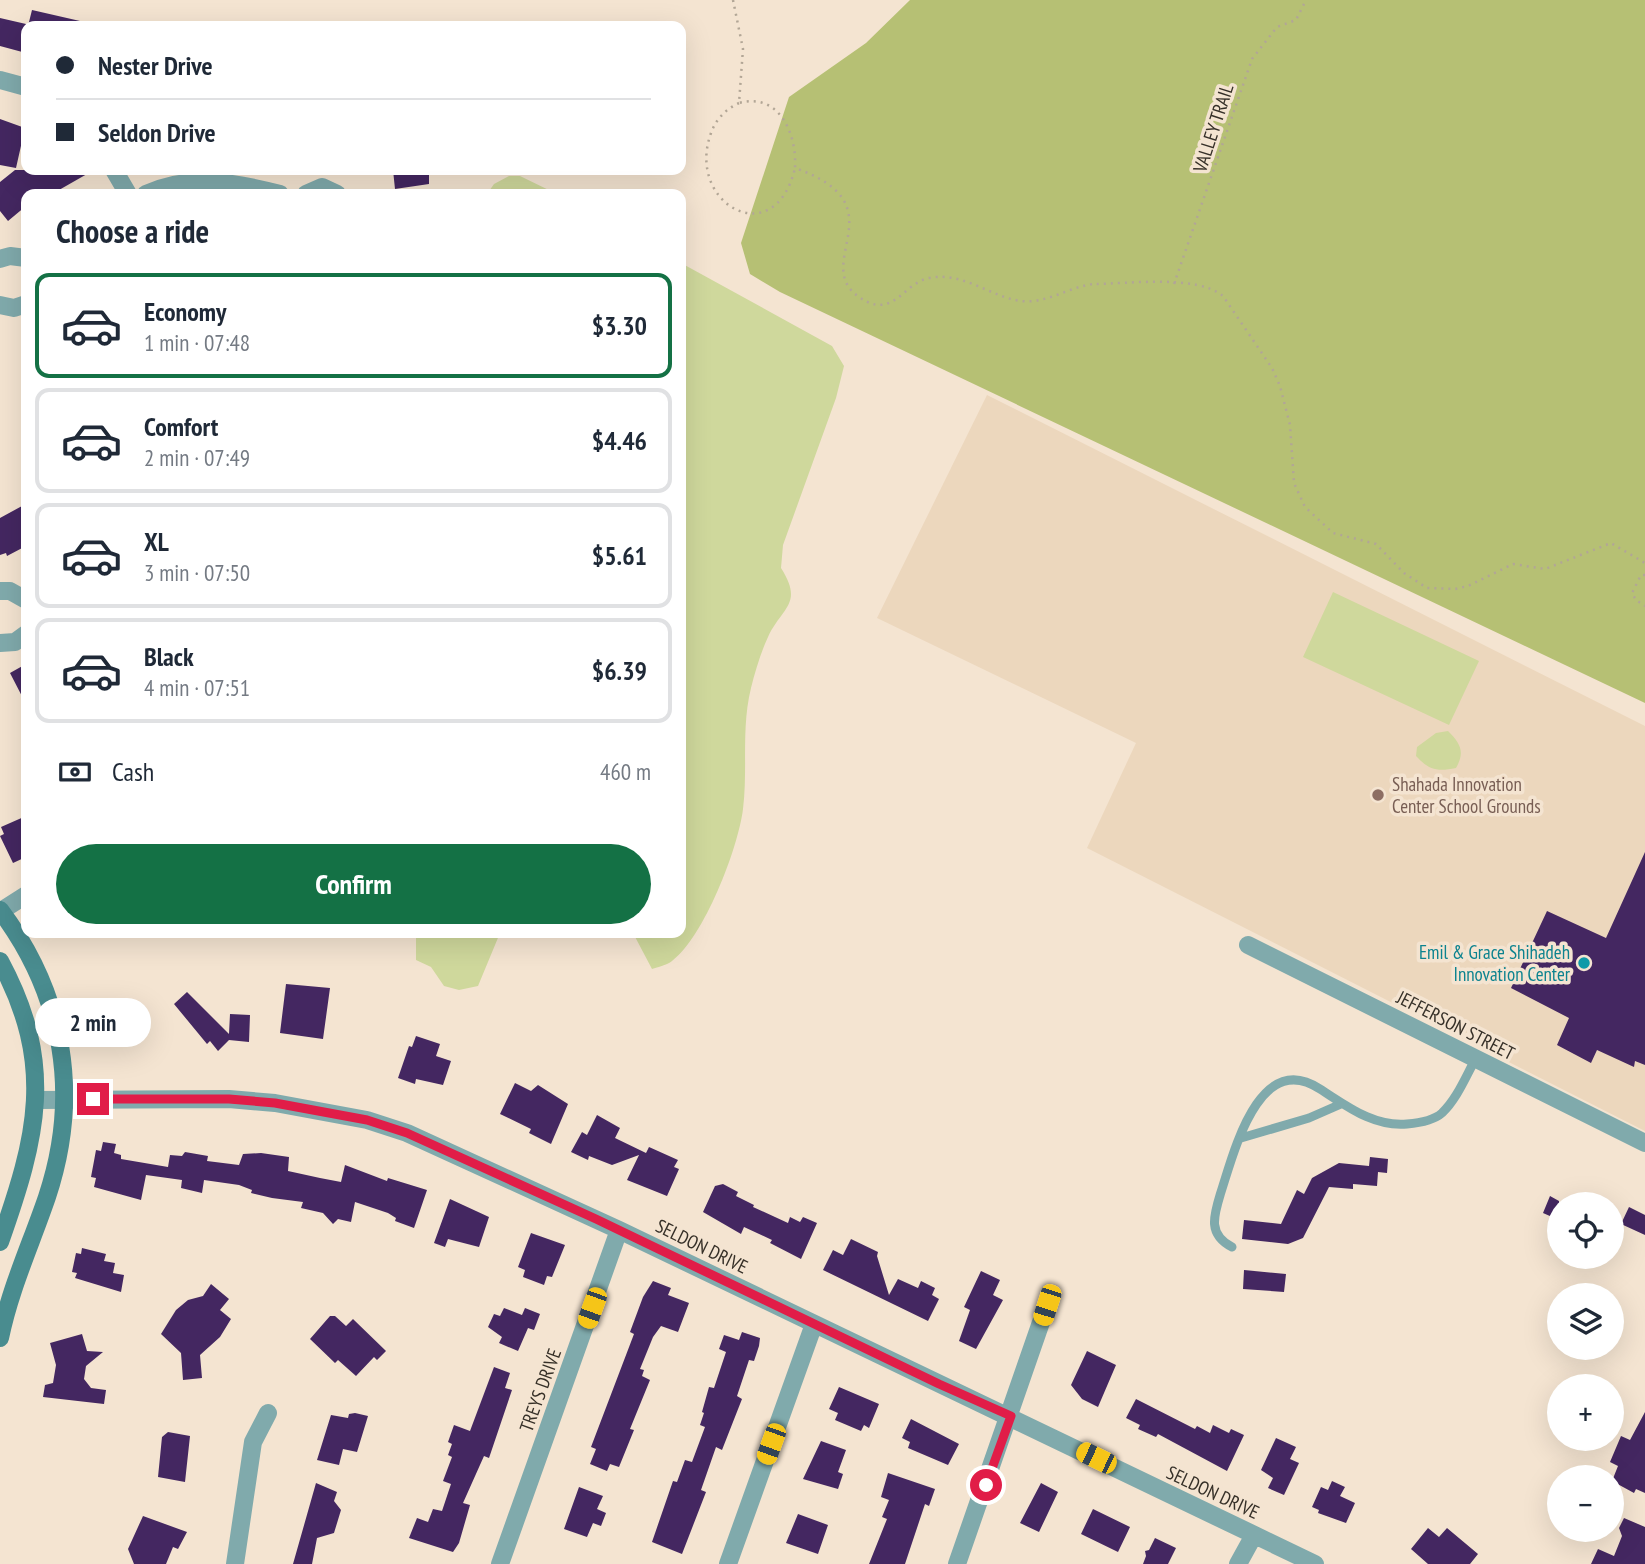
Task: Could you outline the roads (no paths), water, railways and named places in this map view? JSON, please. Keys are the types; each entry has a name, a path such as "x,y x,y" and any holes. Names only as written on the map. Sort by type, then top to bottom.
{"main road":[{"path":"0,1338 5,1293 52,1182 61,1142 66,1099 63,1055 51,1001 34,961 1,910"},
{"path":"0,961 24,1016 32,1046 37,1100 27,1163 0,1242"}],"street":[{"path":"0,80 21,86"},
{"path":"167,189 200,181 228,181 260,189"},
{"path":"0,259 10,256 21,257"},
{"path":"0,305 14,308 21,306"},
{"path":"0,591 10,591 21,597"},
{"path":"0,643 15,642 21,638"},
{"path":"1,910 21,898"},
{"name":"JEFFERSON STREET","path":"1248,945 1645,1143"},
{"name":"SELDON DRIVE","path":"37,1100 229,1099 326,1111 367,1120 457,1153 1011,1416 1315,1564"},
{"name":"TREYS DRIVE","path":"499,1564 619,1230"},
{"path":"957,1564 1011,1416 1047,1305"},
{"path":"728,1564 814,1324"},
{"path":"235,1564 254,1442 268,1413"},
{"path":"1238,1564 1254,1535"}],"lane":[{"path":"1231,1247 1220,1241 1213,1227 1227,1175 1254,1106 1280,1082 1305,1081 1341,1104 1392,1125 1432,1119 1449,1104 1476,1058"},
{"path":"1241,1138 1309,1118 1341,1104"}],"place":[{"name":"Shahada Innovation Center School Grounds","path":"1378,795"},
{"name":"Emil & Grace Shihadeh Innovation Center","path":"1584,963"}]}
